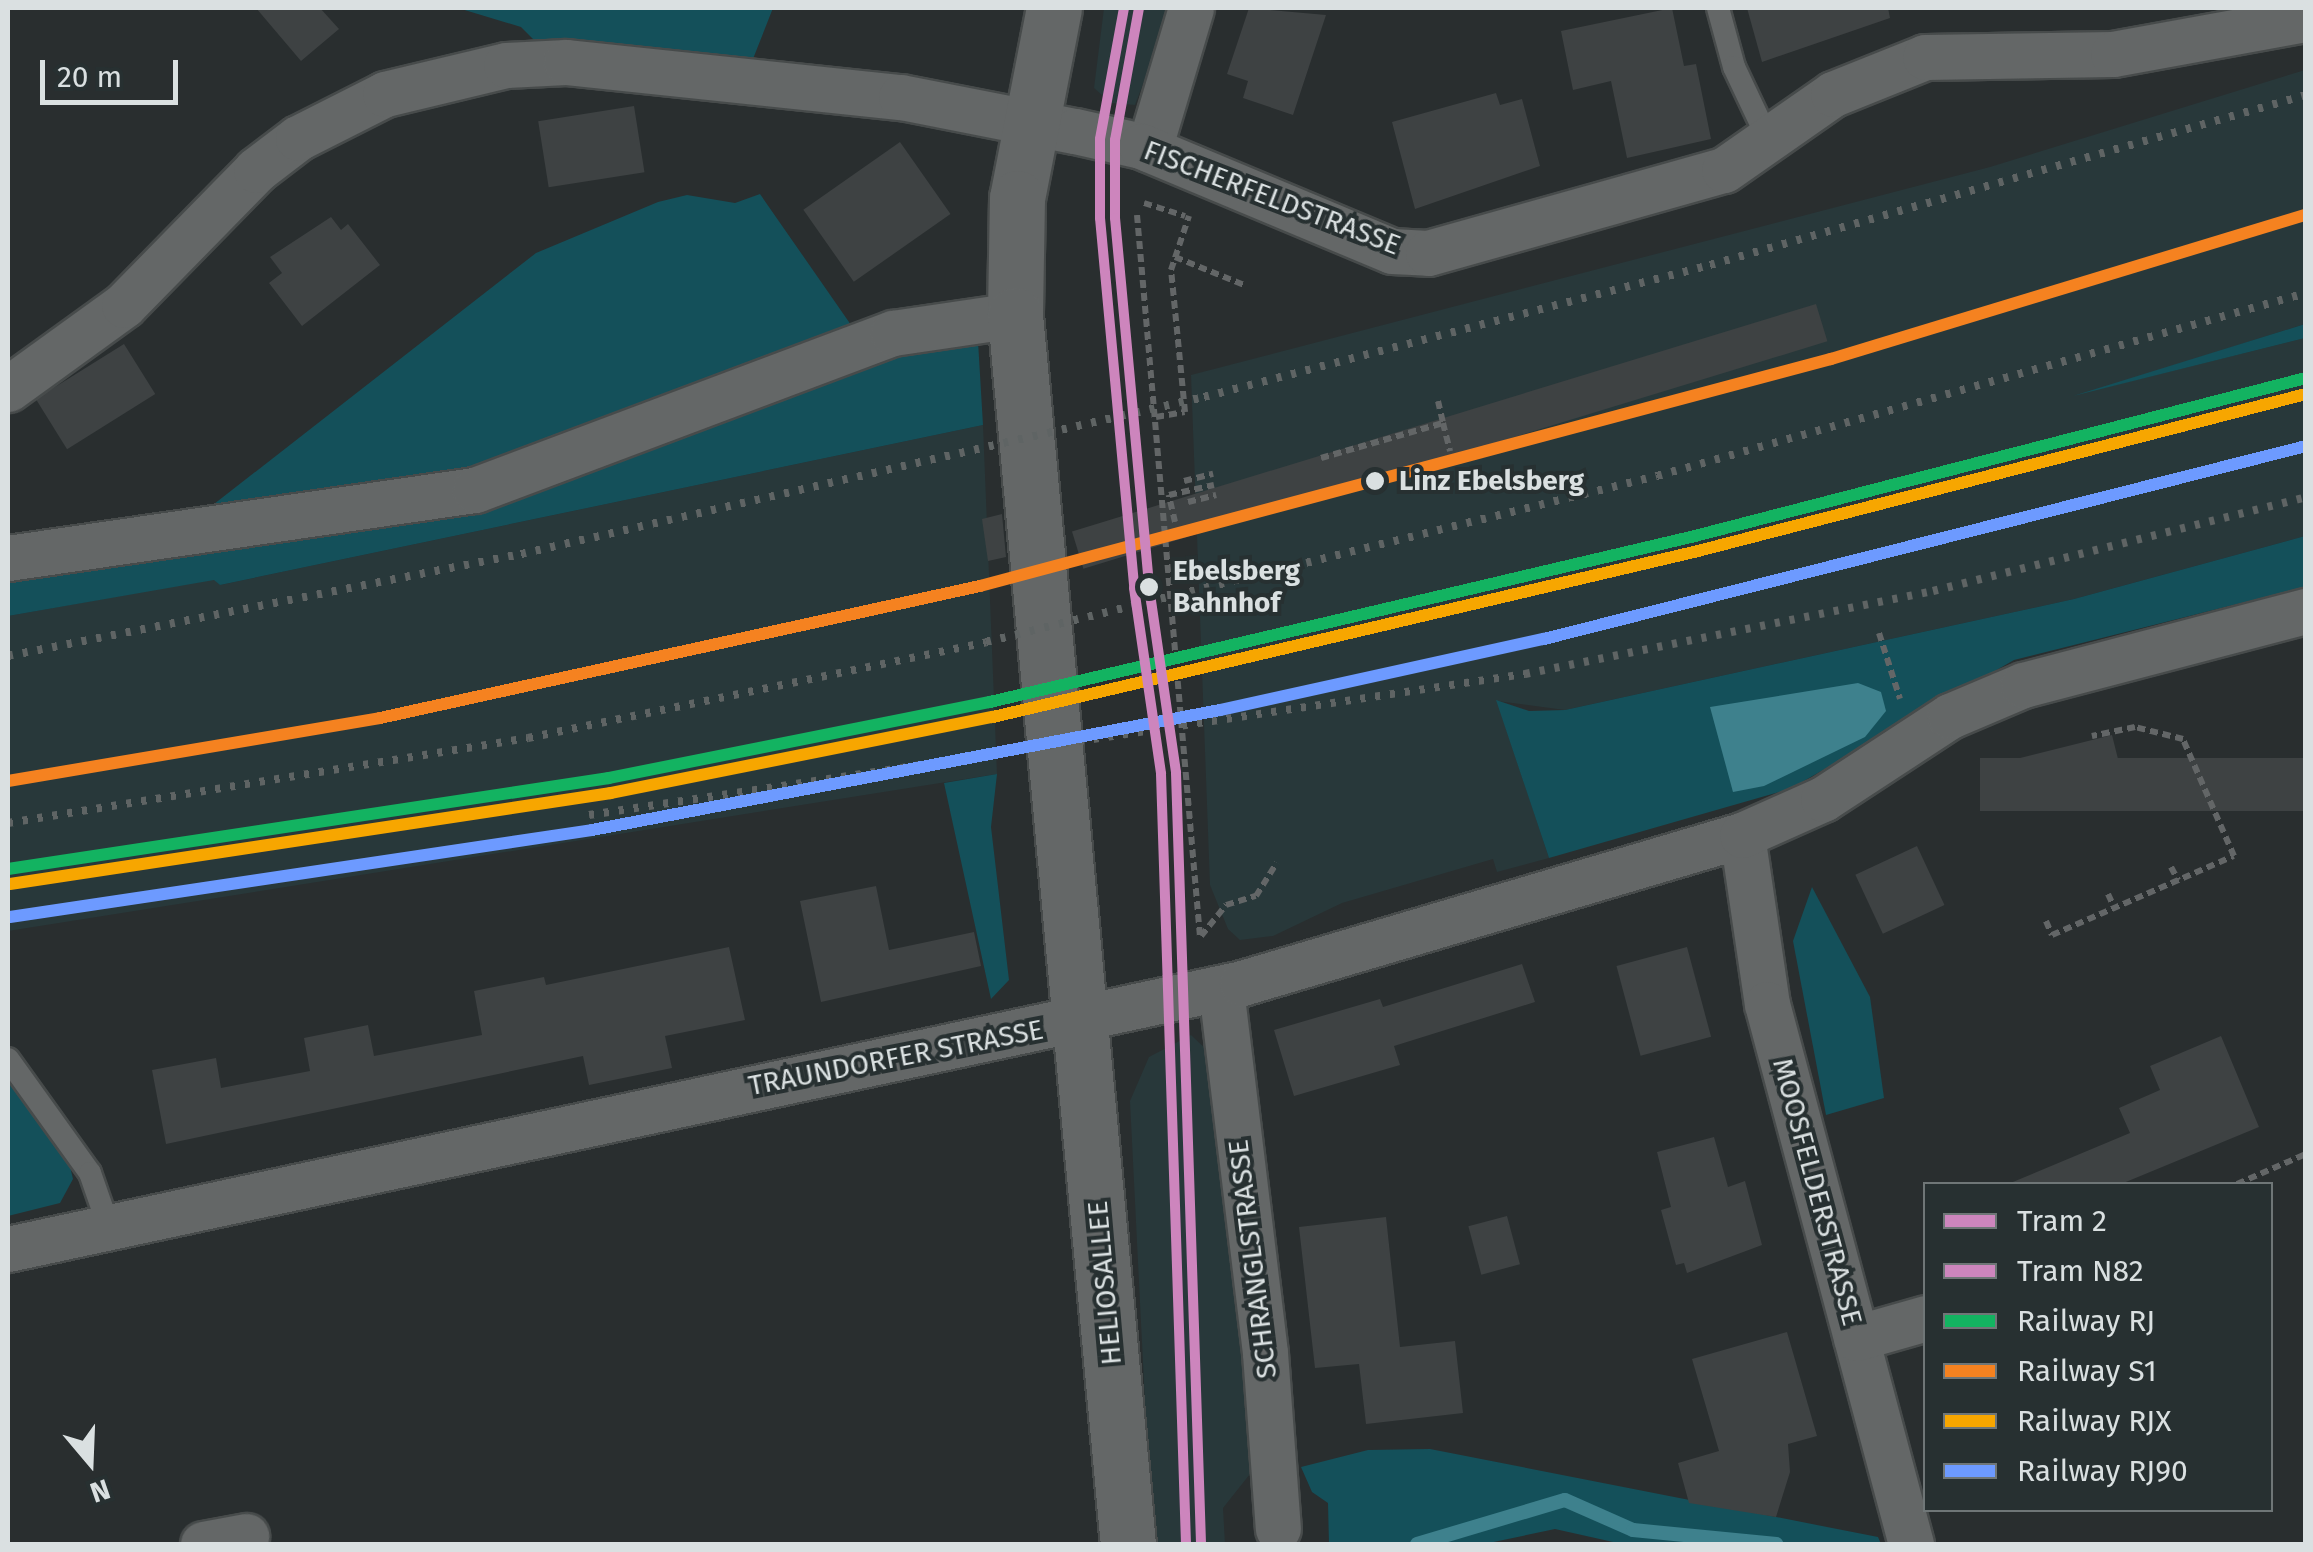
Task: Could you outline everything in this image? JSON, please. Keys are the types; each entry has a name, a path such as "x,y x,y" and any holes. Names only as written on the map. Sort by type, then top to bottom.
{"street":[{"name":"TRAUNDORFER STRASSE","path":"8,1249 1079,1022 1015,315 1026,123 1054,8"},
{"path":"1148,149 1191,8"},
{"name":"FISCHERFELDSTRASSE","path":"8,389 124,304 256,170 298,138 385,94 443,76 566,62 901,98 1148,149 1392,251 1428,253 1665,190 1724,170 1833,94 1925,58 2126,53 2306,19"},
{"path":"8,558 475,490 893,333 1015,315"},
{"path":"1079,1022 1221,989 1742,836 1823,800 1950,716 2023,685 2306,611"},
{"name":"MOOSFELDERSTRASSE","path":"1742,836 1767,1004 1911,1544"},
{"name":"SCHRANGLSTRASSE","path":"1221,989 1265,1353 1278,1529"},
{"name":"HELIOSALLEE","path":"1079,1022 1128,1544"},
{"path":"1856,1338 1923,1319"}],"lane":[{"path":"1718,8 1734,67 1768,141"},
{"path":"8,1059 90,1173 108,1225"}],"path":[{"path":"1137,215 1200,936 1226,905 1256,896 1277,863"},
{"path":"1156,417 1185,412 1176,256 1189,216"},
{"path":"1176,256 1244,285"},
{"path":"1438,401 1450,451"},
{"path":"1321,458 1443,424"},
{"path":"1163,470 1175,522"},
{"path":"1184,481 1212,474"},
{"path":"1169,495 1214,484"},
{"path":"1188,502 1216,495"},
{"path":"1878,633 1904,712"},
{"path":"2046,921 2052,934 2234,856 2183,738 2136,728 2092,736"},
{"path":"2172,867 2178,880"},
{"path":"2108,894 2114,908"},
{"path":"2242,1182 2306,1154"}],"shaded area":[{"path":"458,8 773,8 749,69 539,45 521,27"},
{"path":"1104,8 1172,8 1135,105 1111,103 1094,88"},
{"path":"2305,70 2305,324 2099,389 2305,338 2305,536 2074,599 1565,710 1497,701 1549,858 1497,872 1493,859 1342,903 1273,936 1240,940 1228,929 1210,885 1191,375 1990,167"},
{"path":"760,194 858,335 527,460 191,522 536,253 658,202 687,195 735,203"},
{"path":"2305,324 2305,338 2073,396"},
{"path":"978,341 983,425 220,585 214,580 8,616 8,575 423,518 875,357"},
{"path":"983,425 997,774 8,931 8,616 214,579 220,585"},
{"path":"2305,536 2305,587 2014,660 1790,789 1549,858 1496,700 1529,711 1565,710 2074,599"},
{"path":"1858,683 1881,692 1886,711 1865,737 1764,786 1733,792 1710,707"},
{"path":"997,774 991,827 1009,980 991,999 944,783"},
{"path":"1812,887 1870,997 1884,1098 1826,1115 1793,941"},
{"path":"1191,1035 1210,1053 1254,1451 1250,1474 1223,1508 1225,1544 1152,1544 1130,1101 1149,1057"},
{"path":"8,1078 68,1158 73,1179 60,1203 8,1216"},
{"path":"1430,1449 1878,1537 1881,1544 1622,1544 1555,1529 1484,1544 1329,1544 1328,1503 1312,1492 1301,1467 1368,1450"}],"building":[{"path":"256,8 320,8 339,29 301,61"},
{"path":"1249,8 1326,15 1293,115 1243,98 1248,81 1227,74"},
{"path":"1672,8 1684,66 1696,64 1711,139 1627,158 1611,81 1573,90 1561,31"},
{"path":"1747,8 1888,8 1890,18 1762,62"},
{"path":"1496,93 1500,105 1522,99 1540,166 1415,209 1392,122"},
{"path":"634,106 644,172 549,187 538,121"},
{"path":"900,142 950,214 854,282 803,210"},
{"path":"331,217 341,230 348,224 380,265 302,326 269,283 282,273 270,257"},
{"path":"1816,304 1827,341 1083,569 1072,531"},
{"path":"124,344 155,394 67,449 36,399"},
{"path":"1002,514 1006,557 988,561 982,519"},
{"path":"2112,735 2123,778 2019,804 2008,761"},
{"path":"1980,758 2306,758 2306,811 1980,811"},
{"path":"1917,846 1944,905 1883,934 1855,875"},
{"path":"876,886 889,950 974,932 981,966 821,1002 800,901"},
{"path":"729,947 745,1020 665,1036 672,1068 589,1085 583,1056 166,1144 152,1070 216,1058 221,1088 310,1071 304,1038 368,1025 374,1056 482,1035 474,991 544,977 546,985"},
{"path":"1687,947 1711,1037 1641,1056 1616,966"},
{"path":"1522,964 1535,1002 1394,1046 1400,1065 1294,1096 1274,1030 1380,999 1383,1007"},
{"path":"2221,1036 2259,1127 2126,1182 2013,1182 2130,1133 2119,1108 2160,1090 2150,1066"},
{"path":"1714,1137 1728,1187 1745,1181 1762,1245 1687,1273 1684,1263 1676,1265 1661,1210 1671,1207 1657,1152"},
{"path":"1507,1216 1520,1264 1481,1275 1468,1226"},
{"path":"1386,1217 1400,1347 1455,1341 1463,1413 1366,1424 1359,1364 1315,1368 1299,1227"},
{"path":"1787,1332 1817,1436 1788,1444 1790,1472 1776,1517 1689,1503 1678,1463 1719,1451 1692,1359"}],"waterway":[{"path":"1417,1544 1565,1500 1633,1530 1776,1544"}],"railway":[{"path":"8,656 521,554 1204,397 1710,265 2306,95"},
{"path":"8,823 528,738 986,642 1657,476 2306,293"},
{"path":"589,815 1525,674 1933,591 2306,497"}],"tram line":[{"name":"N82","path":"1124,8 1100,139 1100,218 1134,588 1161,774 1186,1544"},
{"name":"2","path":"1139,8 1115,140 1115,218 1149,587 1176,773 1201,1544"}],"rail line":[{"name":"S1","path":"8,781 380,718 980,586 1831,359 2306,215"},
{"name":"RJ","path":"8,869 609,778 990,702 1691,537 2306,378"},
{"name":"RJX","path":"10,884 611,793 993,717 1694,552 2306,394"},
{"name":"RJ90","path":"10,917 592,830 1220,710 1544,639 2306,446"}],"place":[{"name":"Linz Ebelsberg","path":"1375,481"},
{"name":"Ebelsberg Bahnhof","path":"1149,587"}]}
